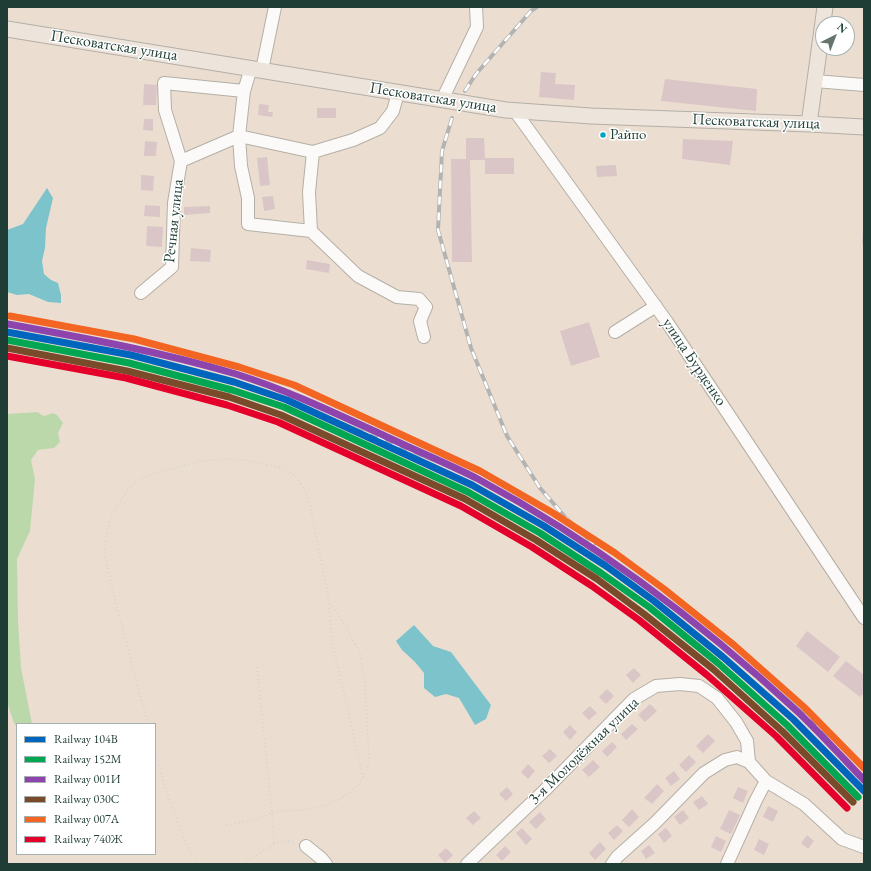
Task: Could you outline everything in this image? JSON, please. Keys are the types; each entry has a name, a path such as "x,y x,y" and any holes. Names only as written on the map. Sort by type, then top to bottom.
{"main road":[{"path":"809,124 825,7"},
{"name":"Песковатская улица","path":"7,29 515,111 591,116 864,127"}],"street":[{"path":"275,7 256,69 244,91 238,136 241,166 248,198 248,224 311,231 358,276 397,297 419,299 426,307 420,321 424,337"},
{"path":"442,100 476,26 476,7"},
{"path":"815,81 864,85"},
{"name":"Речная улица","path":"141,292 172,267 174,203 181,161 166,110 164,83 244,91"},
{"path":"238,136 313,152 353,140 380,128 393,111 398,93"},
{"name":"улица Бурденко","path":"515,111 656,306 864,618"},
{"name":"Речная улица","path":"181,161 238,136"},
{"path":"311,231 309,192 313,152"},
{"path":"615,332 656,306"},
{"name":"3-я Молодёжная улица","path":"467,864 545,790 634,699 656,686 680,684 699,686 717,698 736,722 747,741 750,762"},
{"path":"612,864 617,857 656,823 704,773 725,760 737,757 750,762 766,780 804,804 842,839 864,847"},
{"path":"727,864 766,780"},
{"path":"306,846 326,864"}],"path":[{"path":"148,723 118,612 104,552 112,514 134,483 151,474 201,461 225,459 246,460 283,468 293,474 300,482 308,500 319,546 329,602 332,641 363,778"},
{"path":"227,825 261,818 272,813 323,806 341,799 358,786 367,771 370,760 365,684 360,652 344,623 329,602"},
{"path":"257,667 274,844"},
{"path":"156,753 166,790 187,846 198,864"},
{"path":"243,864 274,844 286,840 306,846"}],"green space":[{"path":"37,412 44,416 53,413 57,415 63,423 58,433 60,442 54,448 38,450 31,460 35,479 30,531 17,559 18,621 21,668 32,723 16,723 16,726 7,702 7,414"}],"water":[{"path":"47,188 53,198 46,228 45,248 42,261 44,274 51,280 58,283 61,303 48,302 29,294 17,295 7,292 7,230 23,224"},
{"path":"414,625 433,646 451,652 491,705 486,719 475,725 459,698 446,694 435,697 424,688 424,673 402,650 396,641"}],"building":[{"path":"541,72 556,73 555,84 575,85 574,100 539,97"},
{"path":"665,79 757,89 756,111 661,101"},
{"path":"144,84 157,85 156,105 143,105"},
{"path":"259,104 269,105 268,112 273,112 272,117 258,115"},
{"path":"317,108 336,108 336,118 317,118"},
{"path":"144,119 153,119 153,131 143,130"},
{"path":"466,138 484,138 485,158 514,158 514,174 485,174 485,160 470,160 472,262 452,262 451,159 466,159"},
{"path":"683,139 733,141 730,165 682,159"},
{"path":"145,141 157,142 156,156 144,156"},
{"path":"267,157 270,185 260,186 257,158"},
{"path":"616,165 617,176 597,177 596,166"},
{"path":"141,175 154,176 153,191 141,190"},
{"path":"273,196 275,209 264,211 262,197"},
{"path":"145,205 160,206 160,217 144,216"},
{"path":"210,206 210,213 184,215 184,207"},
{"path":"147,226 163,227 162,247 146,246"},
{"path":"864,228 864,245 862,244"},
{"path":"191,248 211,250 210,262 190,261"},
{"path":"307,260 330,264 329,273 306,269"},
{"path":"589,322 600,357 571,366 560,331"},
{"path":"807,631 840,657 828,672 796,646"},
{"path":"846,661 864,675 864,693 860,697 833,676"},
{"path":"634,668 641,675 633,683 626,675"},
{"path":"607,689 614,696 606,704 599,697"},
{"path":"650,704 657,711 645,722 638,715"},
{"path":"590,706 597,713 589,720 582,713"},
{"path":"632,724 638,729 626,740 621,734"},
{"path":"570,725 577,732 570,740 563,732"},
{"path":"708,734 715,741 703,753 696,746"},
{"path":"612,742 617,747 607,757 602,751"},
{"path":"550,749 557,756 549,763 542,756"},
{"path":"689,755 696,762 686,772 679,765"},
{"path":"593,760 600,767 589,777 582,770"},
{"path":"528,764 535,771 528,779 521,772"},
{"path":"674,771 680,779 671,786 665,778"},
{"path":"657,784 664,791 652,804 644,798"},
{"path":"507,787 513,794 506,801 499,794"},
{"path":"738,787 748,791 743,803 733,798"},
{"path":"702,796 708,804 699,810 693,802"},
{"path":"768,806 778,811 773,822 763,817"},
{"path":"632,809 639,817 629,827 622,820"},
{"path":"683,810 689,818 680,825 674,817"},
{"path":"729,810 740,815 731,834 720,829"},
{"path":"474,811 481,818 473,825 466,818"},
{"path":"540,812 546,819 536,829 529,822"},
{"path":"617,825 623,831 614,840 608,833"},
{"path":"522,828 532,839 526,845 516,833"},
{"path":"666,828 672,836 664,843 658,834"},
{"path":"807,835 814,841 808,849 801,843"},
{"path":"716,836 726,841 721,852 711,847"},
{"path":"759,839 769,844 764,855 754,850"},
{"path":"600,842 606,849 595,860 589,853"},
{"path":"649,845 655,853 646,859 641,851"},
{"path":"505,846 511,852 502,861 496,855"},
{"path":"446,848 453,855 445,863 438,855"}],"railway":[{"path":"465,91 476,74 531,11 537,7"},
{"path":"452,118 442,151 438,230 471,348 507,436 540,488 566,518 594,544"},
{"path":"333,420 475,478 518,500 558,525 700,626 864,765"}],"rail line":[{"name":"007А","path":"10,316 134,339 239,367 294,385 480,471 553,513 615,553 664,589 734,645 804,707 864,768"},
{"name":"001И","path":"8,324 152,352 255,380 311,402 478,479 564,529 646,585 685,615 724,646 798,712 864,780"},
{"name":"104В","path":"7,332 131,355 234,382 287,400 472,485 544,526 606,566 654,601 723,657 793,719 864,791"},
{"name":"152М","path":"7,340 129,363 232,390 284,407 468,492 540,533 649,607 718,663 787,725 858,797"},
{"name":"030C","path":"7,348 127,371 229,397 281,415 465,499 536,540 597,579 644,614 713,669 782,731 853,802"},
{"name":"740Ж","path":"7,356 126,378 227,405 278,422 461,506 532,547 592,586 639,620 707,675 776,736 847,808"}],"place":[{"name":"Райпо","path":"603,135"}]}
